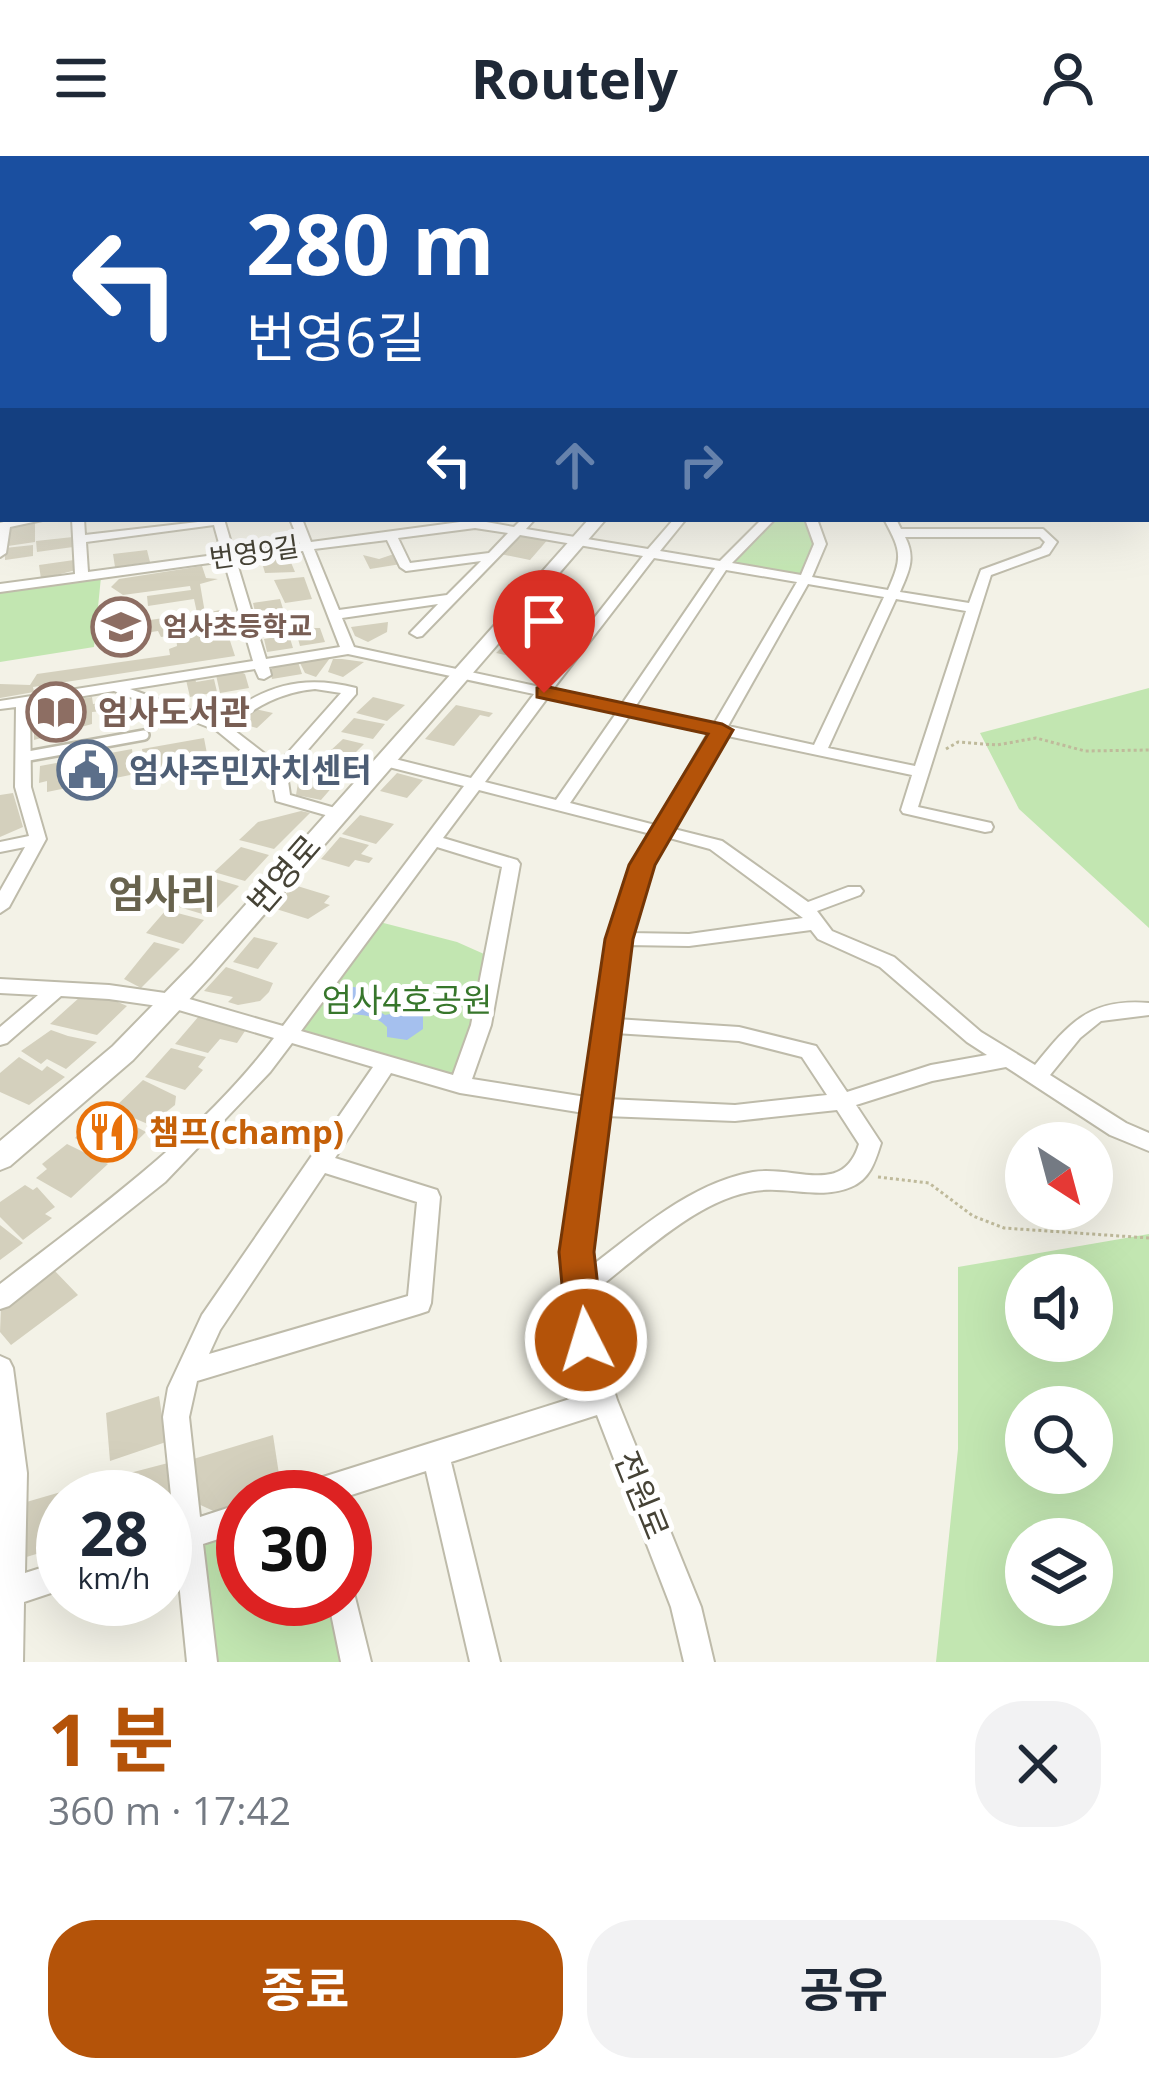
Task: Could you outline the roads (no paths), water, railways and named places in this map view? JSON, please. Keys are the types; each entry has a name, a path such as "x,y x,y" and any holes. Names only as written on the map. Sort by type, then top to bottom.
{"street":[{"path":"0,553 5,524 19,522"},
{"path":"77,522 82,577"},
{"path":"79,539 190,522"},
{"path":"219,522 269,691"},
{"path":"297,522 348,650"},
{"path":"417,633 527,522"},
{"name":"번영로","path":"0,1158 123,1053 172,1001 595,522"},
{"path":"0,1298 158,1176 210,1126 286,1034 677,522"},
{"path":"561,805 724,564 766,522"},
{"name":"전원로","path":"699,1662 686,1606 604,1400 586,1340 577,1252 619,939 642,865 806,579 820,544 812,522"},
{"path":"818,750 906,564 892,522"},
{"name":"번영9길","path":"0,588 449,523 651,551 974,608"},
{"path":"899,533 993,526 1043,533 1051,542 1045,551 986,573 910,810 985,827"},
{"path":"390,534 406,568 492,556"},
{"path":"335,615 454,598"},
{"path":"0,705 348,650 920,772"},
{"path":"220,727 269,691 338,686 351,691 279,773"},
{"path":"116,688 220,727 279,773 282,798 336,813"},
{"path":"0,908 38,839 23,788 23,701"},
{"path":"383,761 692,836 739,858 811,916 825,935 887,962 974,1037 1118,1129 1149,1142"},
{"path":"0,847 38,839"},
{"path":"431,840 511,864 481,1025 460,1085"},
{"path":"619,939 689,940 811,916 854,891"},
{"path":"0,986 172,1001 460,1085 595,1107 735,1113 845,1101 931,1073 1009,1059"},
{"path":"0,1038 57,989"},
{"path":"1039,1075 1089,1018 1108,1008 1146,1009"},
{"path":"581,1287 686,1212 731,1189 753,1181 837,1185 867,1164 870,1143 809,1051 740,1034 605,1025"},
{"path":"176,1470 176,1417 188,1372 211,1323 385,1066"},
{"path":"188,1372 419,1303 429,1197 319,1162"},
{"path":"0,1368 13,1473 8,1662"},
{"path":"372,1476 604,1400"},
{"path":"436,1454 485,1662"},
{"path":"9,1592 36,1583"},
{"path":"192,1612 202,1662"},
{"path":"349,1626 356,1662"}],"lane":[{"path":"22,757 144,734"}],"water":[{"path":"353,987 364,988 371,1006 385,1015 411,1010 423,1016 423,1029 407,1040 387,1037 387,1027 380,1021 333,1008 336,996"}],"place":[{"name":"엄사초등학교","path":"121,627"},
{"name":"엄사도서관","path":"56,712"},
{"name":"엄사주민자치센터","path":"87,770"},
{"name":"챔프(champ)","path":"107,1132"}],"district":[{"name":"엄사리","path":"162,894"}],"park label":[{"name":"엄사4호공원","path":"407,1000"}]}
